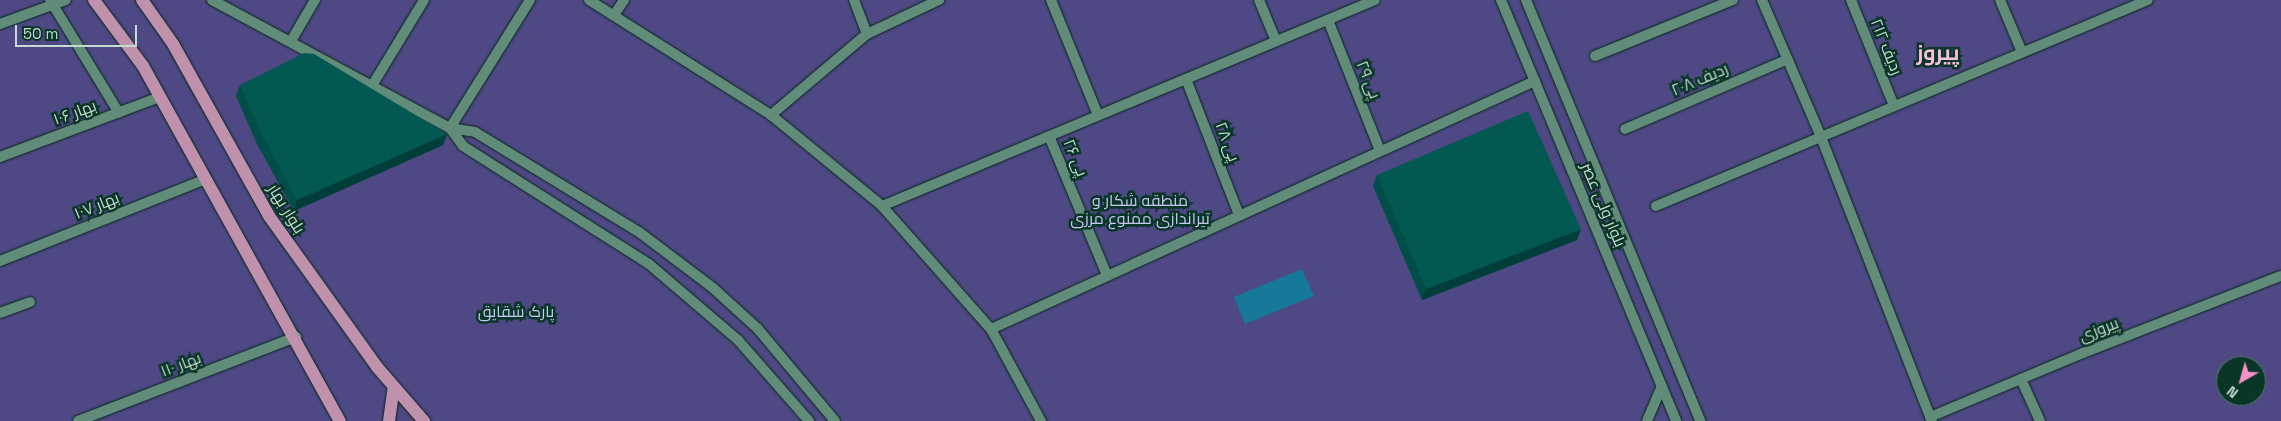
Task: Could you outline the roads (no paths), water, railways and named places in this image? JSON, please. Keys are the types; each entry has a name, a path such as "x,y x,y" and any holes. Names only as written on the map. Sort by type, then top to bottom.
{"main road":[{"path":"94,0 143,66 341,419"},
{"name":"بلوار بهار","path":"142,0 173,44 269,216 329,302 394,388 424,421"},
{"path":"389,421 394,388"}],"street":[{"path":"0,24 52,3 66,0"},
{"path":"212,0 373,84 450,128 476,132 639,232 713,288 758,330 835,421"},
{"path":"291,41 315,0"},
{"path":"373,84 424,0"},
{"path":"450,128 530,0"},
{"path":"589,0 771,115 882,206 991,329 1041,421"},
{"path":"614,15 624,0"},
{"path":"854,0 867,34"},
{"path":"771,115 867,34 939,0"},
{"path":"1051,0 1098,116"},
{"path":"1259,0 1276,41"},
{"path":"882,206 1375,0"},
{"name":"بلوار ولی عصر","path":"1502,0 1676,421"},
{"name":"بلوار ولی عصر","path":"1526,0 1700,421"},
{"path":"1595,56 1733,0"},
{"path":"1762,0 1821,137 1931,419"},
{"name":"ردیف ۲۱۲","path":"1851,0 1894,106"},
{"path":"2000,0 2022,52"},
{"path":"1656,206 2148,0"},
{"path":"52,3 119,113"},
{"name":"پی ۲۹","path":"1328,20 1380,151"},
{"name":"ردیف ۲۰۸","path":"1624,129 1788,59"},
{"name":"پی ۲۸","path":"1186,79 1239,215"},
{"path":"991,329 1535,81"},
{"name":"بهار ۱۰۶","path":"0,157 160,97"},
{"path":"450,128 463,146 649,264 689,296 738,340 809,421"},
{"name":"پی ۲۶","path":"1050,136 1107,276"},
{"name":"بهار ۱۰۷","path":"0,261 206,179"},
{"name":"پیروزی","path":"1931,419 2021,379 2281,276"},
{"path":"0,314 30,302"},
{"name":"بهار ۱۱۰","path":"78,421 296,337"},
{"path":"2021,379 2040,421"},
{"path":"1647,421 1662,386"}],"water":[{"path":"1302,269 1314,296 1245,324 1234,297"}],"district":[{"name":"پیروز","path":"1938,53"}],"park label":[{"name":"منطقه شکار و تیراندازی ممنوع مرزی","path":"1140,210"},
{"name":"پارک شقایق","path":"516,312"}]}
